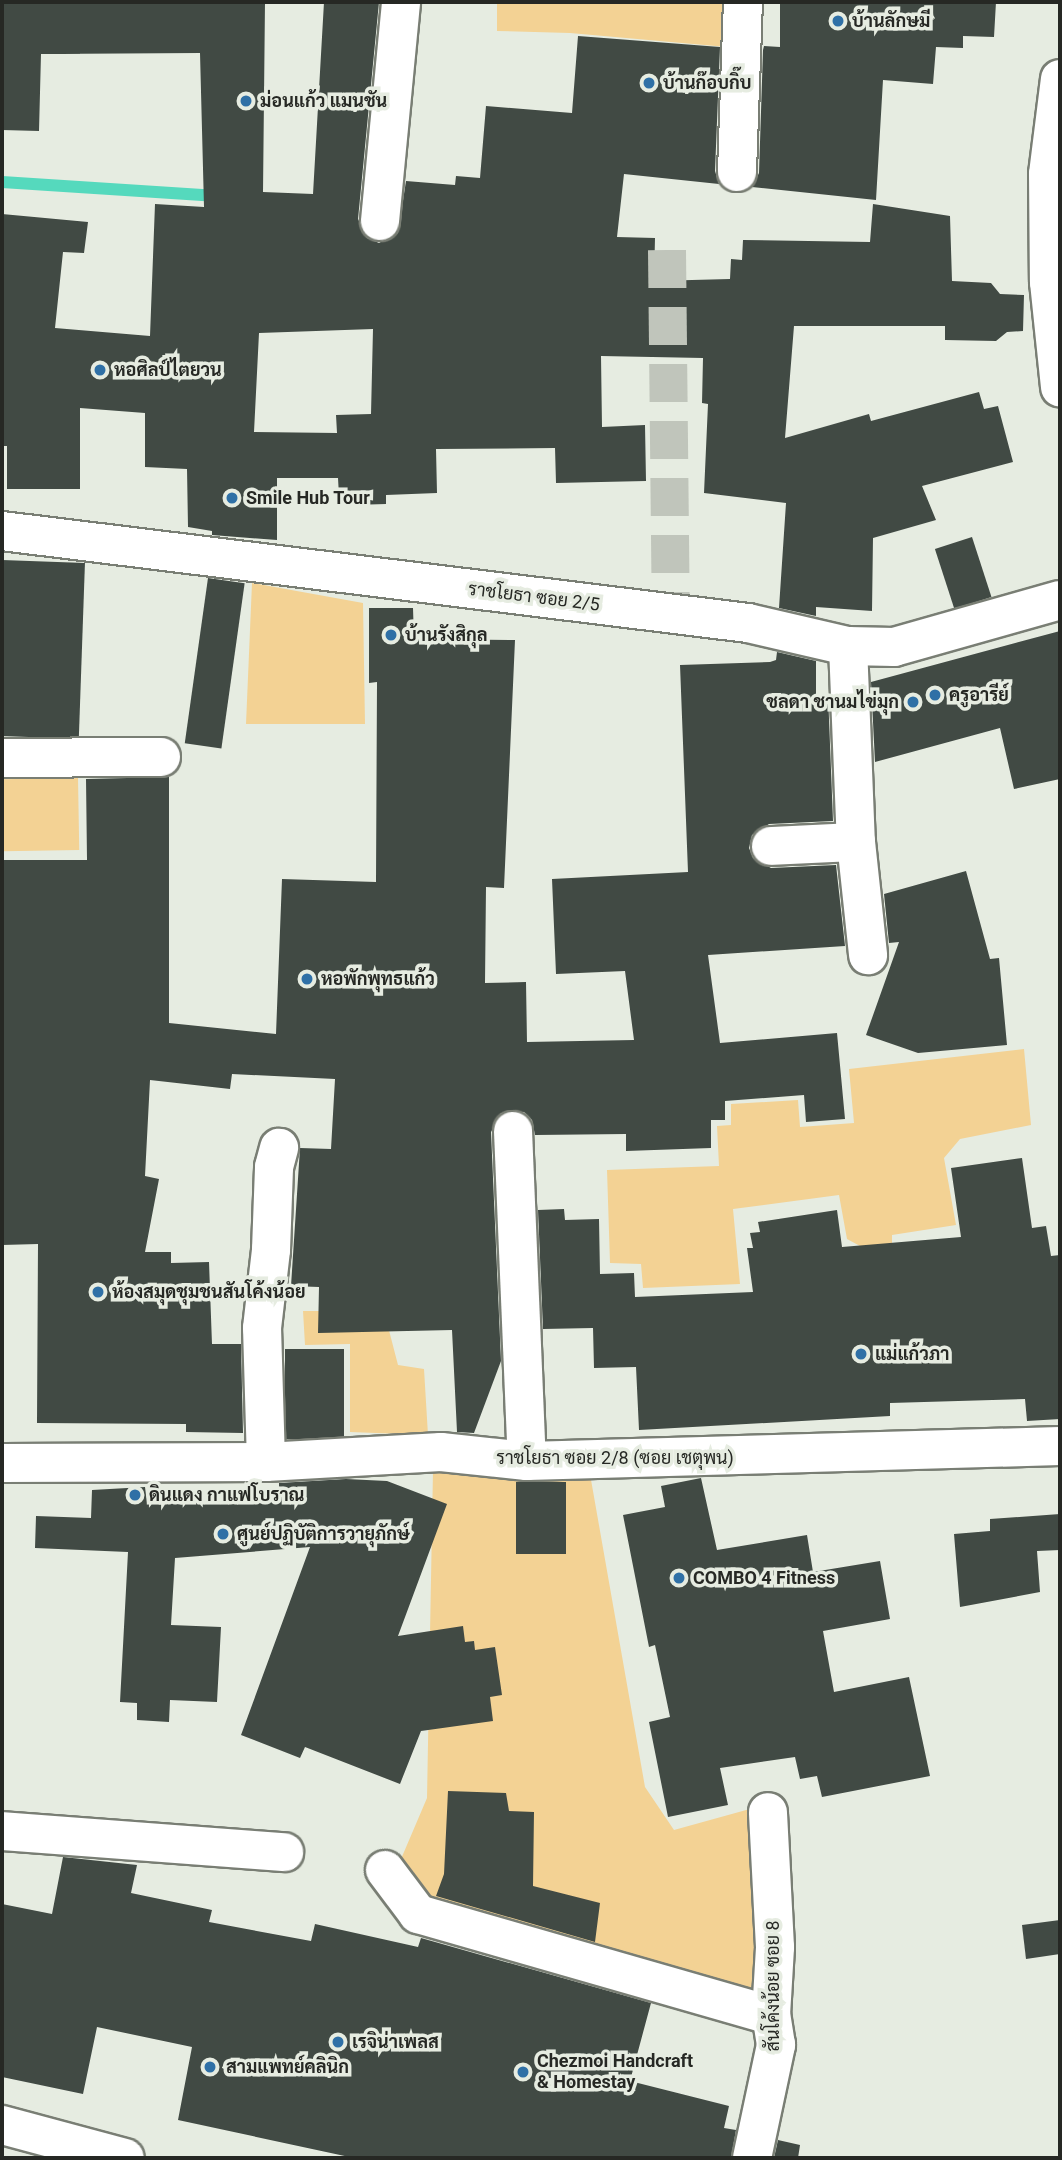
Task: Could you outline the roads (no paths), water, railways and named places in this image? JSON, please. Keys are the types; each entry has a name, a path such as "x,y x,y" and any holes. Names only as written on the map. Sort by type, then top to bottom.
{"street":[{"path":"380,221 401,2"},
{"path":"737,172 743,2"},
{"path":"1060,79 1048,174 1060,387"},
{"name":"ราชโยธา ซอย 2/5","path":"2,531 748,623 848,646 894,647 1060,600"},
{"path":"848,646 856,842 867,955"},
{"path":"2,758 161,757"},
{"path":"771,846 856,842"},
{"path":"513,1131 527,1461"},
{"path":"266,1462 262,1328 271,1250 274,1167 279,1148"},
{"name":"ราชโยธา ซอย 2/8 (ซอย เชตุพน)","path":"2,1463 266,1462 441,1452 527,1461 1060,1446"},
{"name":"สันโค้งน้อย ซอย 8","path":"752,2158 776,2045 771,2015 775,1947 768,1812"},
{"path":"2,1830 284,1852"},
{"path":"385,1870 418,1914 771,2015"},
{"path":"2,2125 125,2158"}],"waterway":[{"path":"2,182 218,196"}],"tunnel":[{"path":"667,250 671,614"}],"place":[{"name":"บ้านลักษมี","path":"838,21"},
{"name":"บ้านก๊อบกิ๊บ","path":"649,83"},
{"name":"ม่อนแก้ว แมนชัน","path":"246,101"},
{"name":"หอศิลป์ไตยวน","path":"100,370"},
{"name":"Smile Hub Tour","path":"232,498"},
{"name":"บ้านรังสิกุล","path":"391,635"},
{"name":"ครูอารีย์","path":"935,695"},
{"name":"ชลดา ชานมไข่มุก","path":"913,702"},
{"name":"หอพักพุทธแก้ว","path":"307,979"},
{"name":"ห้องสมุดชุมชนสันโค้งน้อย","path":"98,1292"},
{"name":"แม่แก้วภา","path":"861,1354"},
{"name":"ดินแดง กาแฟโบราณ","path":"135,1495"},
{"name":"ศูนย์ปฏิบัติการวายุภักษ์","path":"223,1534"},
{"name":"COMBO 4 Fitness","path":"679,1578"},
{"name":"เรจิน่าเพลส","path":"338,2042"},
{"name":"สามแพทย์คลินิก","path":"210,2067"},
{"name":"Chezmoi Handcraft & Homestay","path":"523,2072"}]}
